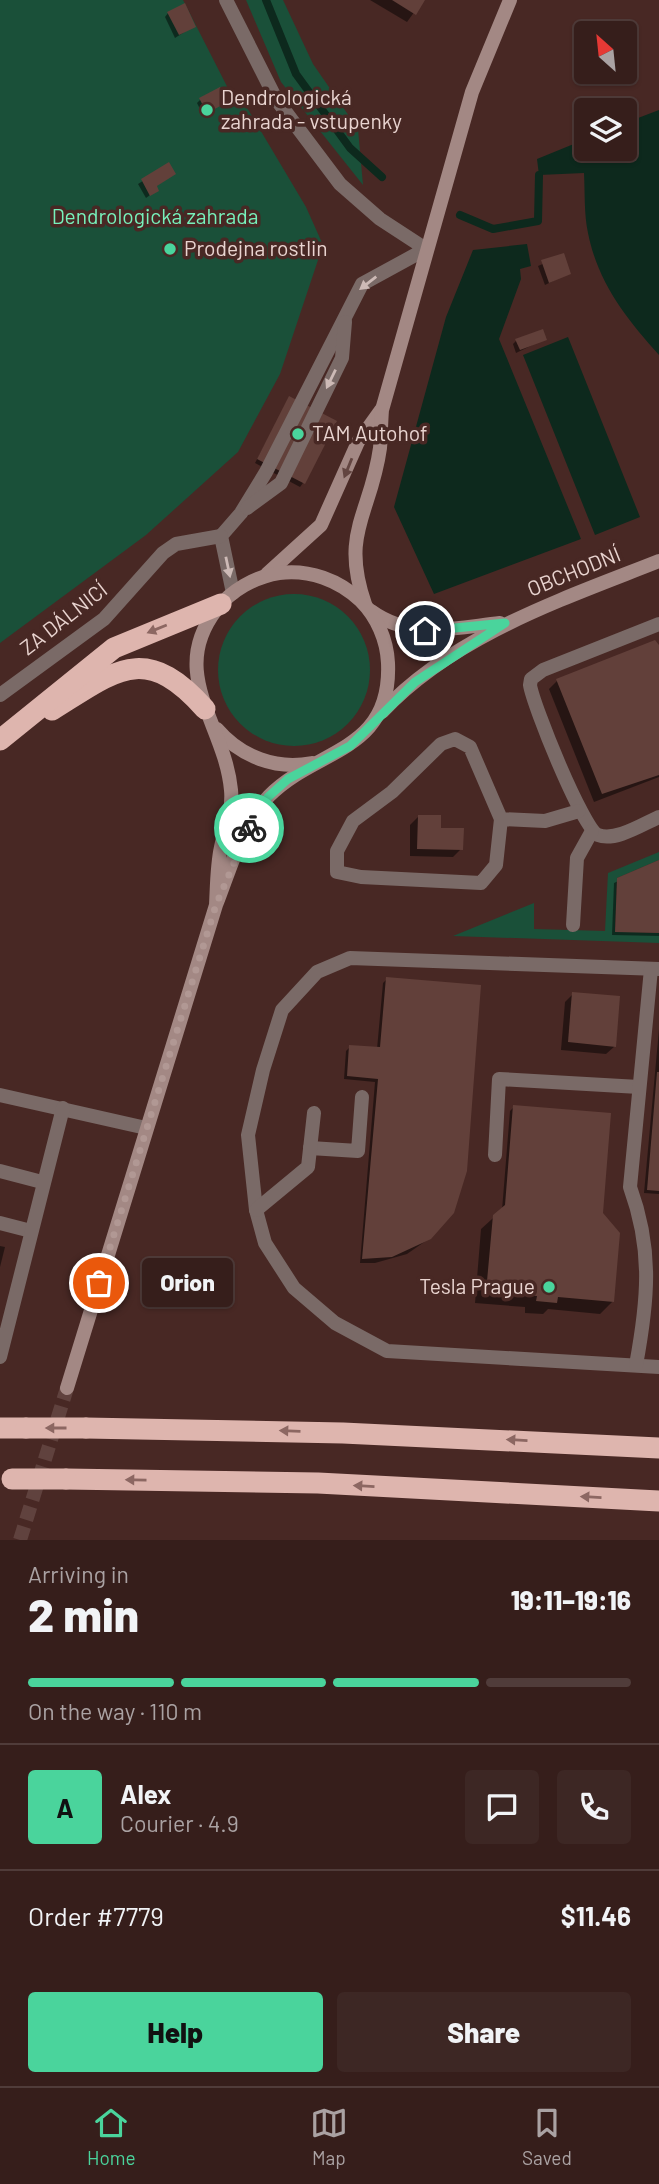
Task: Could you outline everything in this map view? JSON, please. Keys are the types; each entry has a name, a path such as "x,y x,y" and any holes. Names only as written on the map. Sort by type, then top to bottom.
{"highway":[{"path":"0,741 114,648 227,598"},
{"path":"0,741 125,668 151,669 164,675 189,691 208,714"},
{"path":"0,1428 329,1432 659,1448"},
{"path":"6,1479 317,1483 659,1501"}],"street":[{"path":"67,1388 216,905 246,832 262,805 288,779 350,746 369,726 384,698 389,672 386,645 367,608 356,576 355,542 380,450 382,410 426,249 472,92 510,0"},
{"path":"216,905 231,791 222,749 197,685 197,656 205,629 227,598 263,577 321,525 358,442 382,410"},
{"name":"OBCHODNÍ","path":"369,726 415,682 505,623 659,561"},
{"path":"263,577 290,572 315,575 341,585 367,608"},
{"name":"OBCHODNÍ","path":"367,608 406,629 425,631 505,623"},
{"path":"208,714 238,748 266,761 296,765 324,759"}],"lane":[{"path":"226,0 276,99 340,184 380,219 426,249 362,284 266,472 241,513 221,536 227,598"},
{"name":"ZA DÁLNICÍ","path":"0,695 104,619 163,553 176,544 221,536"},
{"path":"659,624 543,670 531,679 531,690 579,811 592,831 607,836 659,817"},
{"path":"455,738 470,747 501,819 496,865 481,883 361,877 337,872 337,851 353,821 392,792 442,744 455,738"},
{"path":"501,819 545,821 579,811"},
{"path":"573,925 577,858 592,831"},
{"path":"636,1365 648,1283 642,1221 629,1187 655,969 350,958 317,972 282,1010 263,1070 248,1135 256,1210 265,1243 294,1288 335,1323 387,1351 659,1367"},
{"path":"495,1155 499,1079 639,1087"},
{"path":"0,1095 146,1128"},
{"path":"310,1148 358,1151 362,1097"},
{"path":"0,1357 63,1108"},
{"path":"256,1210 308,1167 314,1113"},
{"path":"0,1171 43,1182"},
{"path":"0,1223 31,1231"}],"green space":[{"name":"Dendrologická zahrada","path":"0,0 183,0 236,104 246,106 306,207 323,245 280,374 238,452 146,535 0,643"},
{"path":"246,0 283,0 313,64 358,129 363,185 281,82"},
{"path":"294,594 323,600 348,616 364,641 370,670 364,699 348,724 323,740 294,746 265,740 240,724 224,699 218,670 224,641 240,616 265,600"},
{"path":"659,852 659,860 617,878 615,931 659,933 659,943 453,936 534,903 534,929 605,931 608,873"}],"shaded area":[{"path":"659,110 659,355 615,299 599,268 587,226 584,173 539,175 537,159 574,144 574,161 637,161 637,118"},
{"path":"527,244 531,266 520,269 521,279 499,339 581,539 434,594 394,507 446,317 473,250"},
{"path":"568,337 640,517 595,535 523,355"}],"building":[{"path":"392,0 425,0 416,15"},
{"path":"185,3 196,27 179,35 167,12"},
{"path":"220,87 228,102 207,113 199,98"},
{"path":"169,162 176,174 157,186 159,191 150,196 141,179"},
{"path":"564,253 571,274 549,283 541,260"},
{"path":"543,329 547,340 520,350 515,339"},
{"path":"289,396 337,421 305,484 257,459"},
{"path":"655,640 659,645 659,775 602,794 556,679"},
{"path":"418,815 441,815 441,828 464,828 463,850 417,849"},
{"path":"659,860 659,933 615,932 617,878"},
{"path":"386,977 481,985 467,1171 454,1213 431,1239 392,1257 362,1259 378,1079 347,1076 349,1045 380,1047"},
{"path":"572,992 620,996 616,1047 568,1042"},
{"path":"659,1072 659,1191 647,1190"},
{"path":"513,1105 611,1113 603,1213 620,1233 614,1302 558,1297 557,1303 536,1301 537,1296 486,1292 493,1215 505,1205"}],"waterway":[{"path":"266,0 296,74 350,148 382,177"},
{"path":"460,215 493,229 538,221 539,175"}],"tunnel":[{"path":"20,1540 67,1388"}],"way so far":[{"path":"99,1283 216,905 249,828"}],"place":[{"name":"Dendrologická zahrada - vstupenky","path":"207,110"},
{"name":"Prodejna rostlin","path":"170,249"},
{"name":"TAM Autohof","path":"298,434"},
{"name":"Orion","path":"99,1283"},
{"name":"Tesla Prague","path":"549,1287"}],"route":[{"path":"249,828 268,797 288,779 350,746 384,709 415,682 505,623 425,631"}]}
